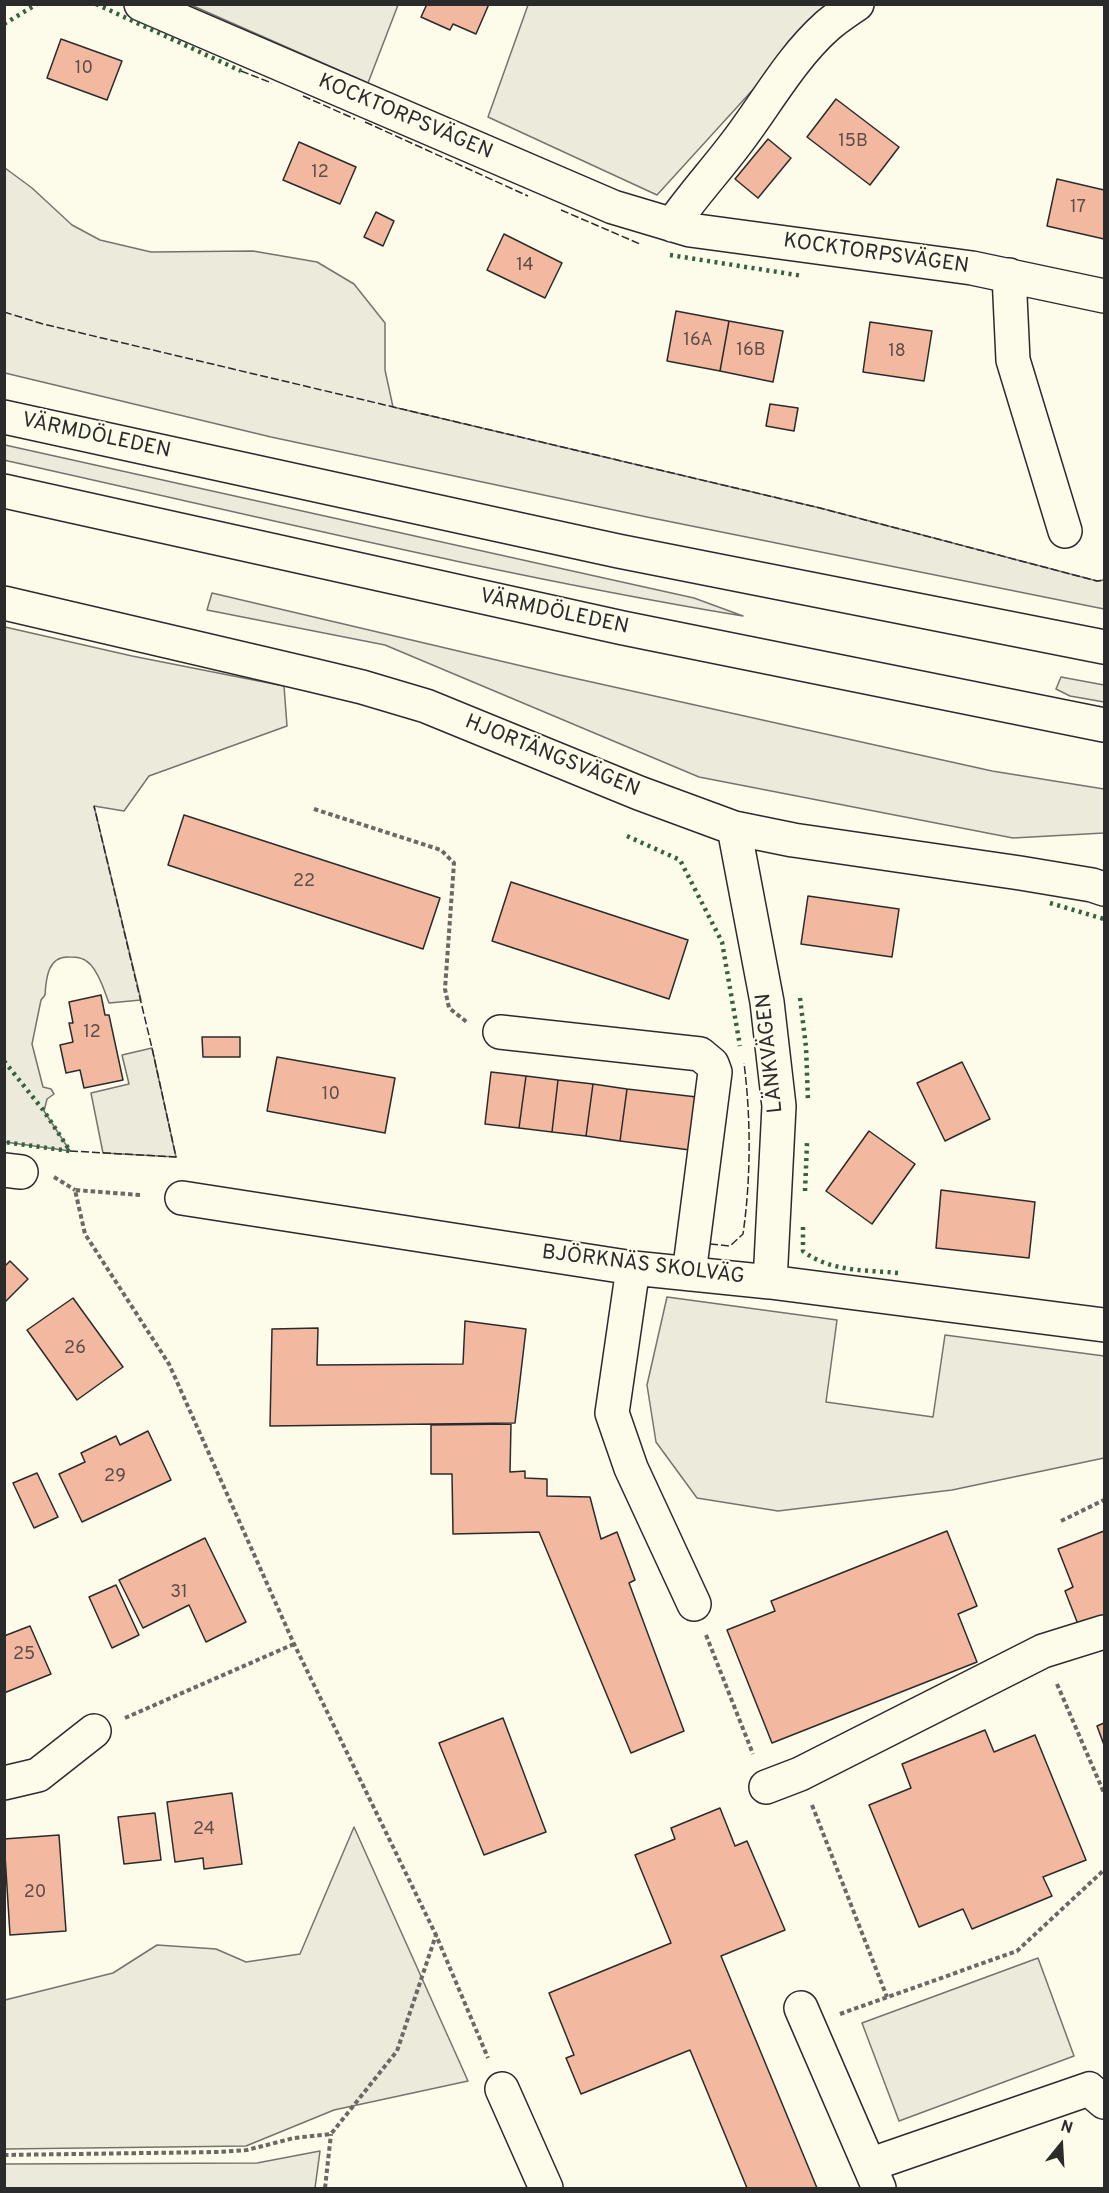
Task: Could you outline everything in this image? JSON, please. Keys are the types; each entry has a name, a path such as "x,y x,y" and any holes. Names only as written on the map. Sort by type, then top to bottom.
{"main road":[{"name":"KOCKTORPSVÄGEN","path":"141,4 613,207 672,225 690,230 972,268 1104,296"},
{"path":"672,225 816,36 857,4"},
{"path":"1009,275 1013,360 1065,531"},
{"name":"VÄRMDÖLEDEN","path":"4,417 618,551 1104,647"},
{"name":"VÄRMDÖLEDEN","path":"4,491 623,628 1104,725"},
{"name":"HJORTÄNGSVÄGEN","path":"4,603 332,679 426,706 639,794 734,828 793,840 1020,873 1104,889"},
{"name":"LÄNKVÄGEN","path":"734,828 767,1002 779,1106 770,1282"},
{"path":"500,1032 700,1054 712,1064 715,1072 689,1274"},
{"name":"BJÖRKNÄS SKOLVÄG","path":"182,1198 633,1269 770,1282 1104,1325"},
{"path":"633,1269 612,1413 631,1468 694,1604"},
{"path":"766,1787 800,1773 1043,1651 1104,1632"},
{"path":"4,1783 38,1774 94,1731"},
{"path":"804,2017 874,2177 1089,2090 1104,2102"},
{"path":"501,2089 546,2188"}],"path":[{"path":"314,809 441,850 454,863 445,989 449,1008 461,1019 479,1029 500,1032"},
{"path":"140,1196 75,1190 85,1234 169,1364 294,1644 435,1935 501,2089"},
{"path":"1062,1521 1104,1500"},
{"path":"694,1604 766,1787"},
{"path":"94,1731 294,1644"},
{"path":"1043,1651 1104,1793"},
{"path":"800,1773 887,1997"},
{"path":"804,2017 887,1997 1017,1950 1104,1870"},
{"path":"325,2188 332,2134 397,2051 435,1935"},
{"path":"4,2155 219,2152 247,2150 294,2138 332,2134"}],"shaded area":[{"path":"191,5 398,5 368,83"},
{"path":"528,5 830,5 657,195 488,117"},
{"path":"5,168 32,188 72,225 100,240 151,252 253,251 317,262 354,284 385,323 385,370 393,407 820,508 1097,581 1104,580 1104,609 647,517 271,437 5,373"},
{"path":"5,445 694,598 743,616 466,563 8,461 5,460"},
{"path":"212,593 560,675 992,771 1104,789 1104,833 1013,838 699,777 385,645 207,610"},
{"path":"5,627 132,656 284,686 287,726 149,776 124,811 94,806 141,1000 109,1003 97,973 89,963 81,958 62,958 52,964 46,982 45,995 41,1000 32,1044 43,1087 51,1089 54,1094 47,1099 44,1111 70,1151 5,1142"},
{"path":"1061,677 1104,685 1104,702 1070,696 1056,689"},
{"path":"152,1048 176,1157 103,1153 91,1093 129,1084 122,1055"},
{"path":"667,1297 837,1320 826,1402 933,1417 945,1335 1104,1356 1104,1458 952,1490 778,1511 697,1498 656,1442 647,1385"},
{"path":"354,1827 468,2081 334,2110 246,2146 5,2149 5,2000 113,1973 157,1945 216,1949 246,1962 300,1954"},
{"path":"1038,1958 1074,2056 899,2121 862,2023"},
{"path":"320,2151 315,2188 5,2188 5,2164 257,2163"}],"building":[{"path":"427,4 489,4 476,34 453,24 450,30 421,17"},
{"path":"61,39 122,61 107,100 47,78"},
{"path":"836,99 899,147 870,185 807,137"},
{"path":"768,139 791,158 758,198 735,179"},
{"path":"299,142 356,167 340,204 283,180"},
{"path":"1057,179 1104,190 1104,239 1047,226"},
{"path":"376,212 394,221 383,246 364,237"},
{"path":"504,234 562,263 545,298 487,270"},
{"path":"676,311 729,321 720,371 667,361"},
{"path":"729,321 783,331 773,382 720,371"},
{"path":"870,322 932,331 924,381 863,372"},
{"path":"770,404 798,408 794,431 766,426"},
{"path":"184,815 440,898 423,949 168,865"},
{"path":"511,882 688,940 669,999 492,941"},
{"path":"808,896 899,909 892,957 801,944"},
{"path":"101,995 105,1015 109,1015 123,1080 84,1088 80,1070 66,1073 60,1045 73,1042 69,1023 73,1023 69,1002"},
{"path":"202,1037 240,1037 240,1057 203,1057"},
{"path":"277,1057 395,1078 385,1133 267,1111"},
{"path":"962,1062 990,1119 945,1141 917,1083"},
{"path":"491,1072 526,1076 519,1128 485,1124"},
{"path":"526,1076 558,1080 552,1132 519,1128"},
{"path":"558,1080 593,1084 586,1136 552,1132"},
{"path":"593,1084 627,1089 620,1141 586,1136"},
{"path":"627,1089 697,1097 690,1150 620,1141"},
{"path":"869,1131 915,1164 872,1224 826,1191"},
{"path":"941,1190 1035,1202 1029,1258 936,1248"},
{"path":"10,1261 28,1279 5,1302 4,1267"},
{"path":"73,1298 123,1367 77,1400 27,1330"},
{"path":"465,1321 526,1329 515,1423 270,1426 272,1329 318,1328 317,1365 463,1364"},
{"path":"511,1424 510,1472 525,1471 525,1478 547,1479 547,1496 590,1497 601,1539 617,1532 635,1580 629,1583 684,1731 631,1753 539,1532 453,1534 452,1474 431,1474 431,1425"},
{"path":"148,1431 171,1480 82,1522 59,1474 85,1462 81,1453 116,1436 120,1445"},
{"path":"37,1473 58,1517 34,1528 13,1483"},
{"path":"947,1531 977,1606 958,1614 977,1662 772,1743 727,1630 775,1611 771,1601"},
{"path":"1104,1531 1104,1623 1081,1632 1065,1591 1073,1587 1058,1549"},
{"path":"205,1538 246,1622 206,1642 189,1605 143,1628 119,1580"},
{"path":"116,1585 139,1635 112,1648 89,1597"},
{"path":"30,1626 51,1674 4,1693 4,1636"},
{"path":"503,1718 546,1832 484,1855 439,1743"},
{"path":"1104,1723 1104,1745 1097,1726"},
{"path":"985,1730 994,1752 1035,1735 1086,1860 1043,1877 1052,1896 972,1929 963,1909 919,1927 869,1805 911,1788 902,1764"},
{"path":"232,1793 242,1864 204,1869 203,1858 175,1862 167,1802"},
{"path":"720,1808 735,1846 747,1841 785,1930 721,1956 817,2188 747,2188 690,2050 581,2094 566,2058 574,2055 549,1993 671,1943 635,1855 675,1839 671,1828"},
{"path":"155,1813 161,1860 124,1864 118,1817"},
{"path":"59,1835 66,1931 10,1935 4,1839"}],"hedge":[{"path":"4,24 37,4"},
{"path":"96,4 241,71"},
{"path":"670,255 803,276"},
{"path":"627,836 680,860 722,942 740,1046"},
{"path":"1050,903 1104,919"},
{"path":"800,998 806,1047 808,1101"},
{"path":"4,1061 44,1111 70,1151 4,1142"},
{"path":"805,1191 807,1143"},
{"path":"803,1227 803,1251 814,1258 849,1269 899,1273"}],"fence":[{"path":"241,71 272,83"},
{"path":"303,96 355,119"},
{"path":"365,122 528,196"},
{"path":"561,210 640,244"},
{"path":"4,312 43,324 820,508 1097,581 1104,580"},
{"path":"70,1151 176,1157 94,806"},
{"path":"710,1244 730,1246 743,1234 748,1192 749,1148 744,1063"}]}
